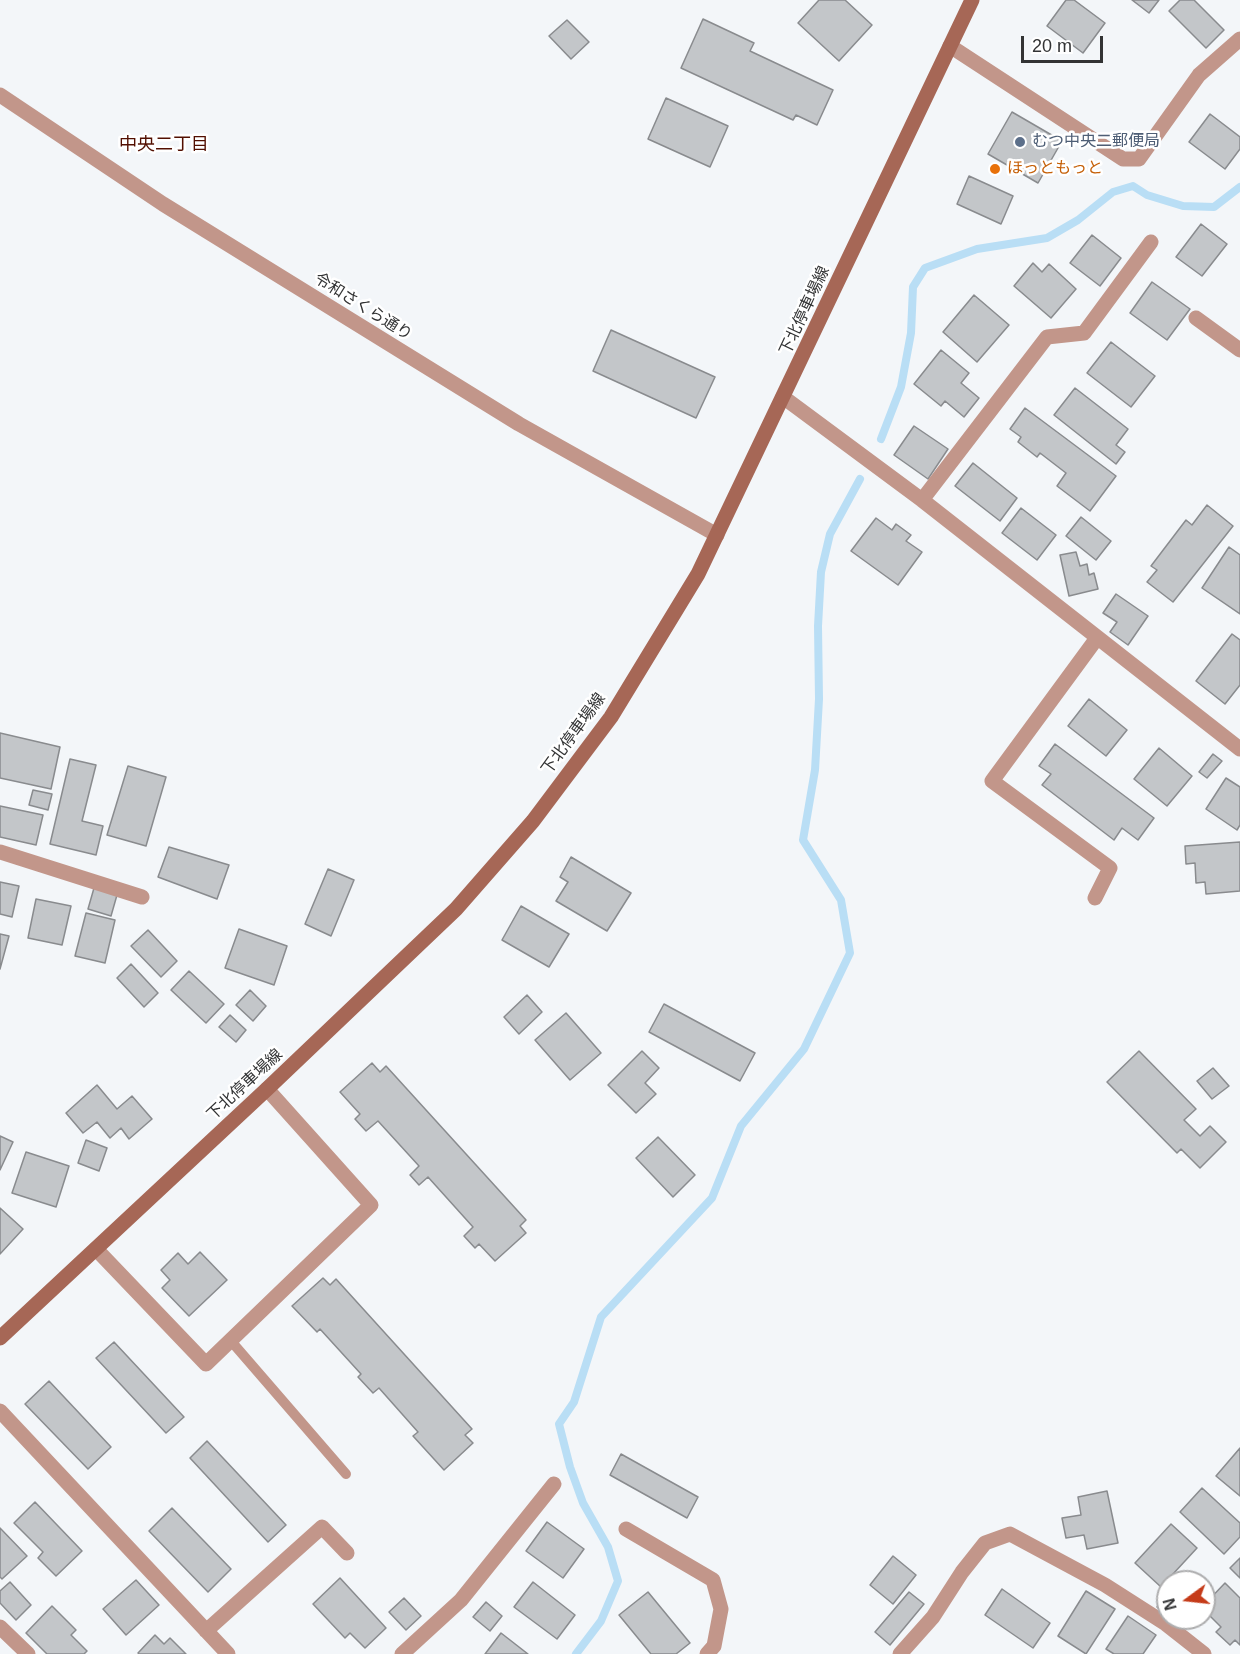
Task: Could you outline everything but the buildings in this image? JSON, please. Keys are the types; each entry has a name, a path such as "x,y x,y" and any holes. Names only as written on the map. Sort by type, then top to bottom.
{"main road":[{"name":"下北停車場線","path":"0,1338 456,909 533,821 611,717 698,574 972,0"}],"street":[{"path":"950,46 1123,159 1139,159 1199,75 1240,39"},
{"name":"令和さくら通り","path":"0,95 163,204 509,418 717,535"},
{"path":"922,500 1047,337 1084,333 1151,242"},
{"path":"1196,318 1240,350"},
{"path":"783,397 922,500 1240,749"},
{"path":"1095,897 1110,868 992,781 1097,638"},
{"path":"0,852 142,897"},
{"path":"96,1249 206,1364 231,1341 371,1205 267,1089"},
{"path":"0,1411 228,1654"},
{"path":"402,1654 461,1600 554,1484"},
{"path":"206,1631 322,1527 347,1553"},
{"path":"626,1529 713,1580 722,1609 714,1646 707,1654"},
{"path":"900,1654 933,1617 962,1572 985,1543 1010,1534 1106,1585 1166,1624 1204,1654"},
{"path":"0,1627 28,1654"}],"lane":[{"path":"231,1341 346,1474"}],"waterway":[{"path":"881,439 901,387 911,333 913,287 925,268 977,249 1047,238 1078,220 1113,192 1133,186 1147,195 1183,206 1214,207 1240,187"},
{"path":"576,1654 601,1621 618,1581 608,1547 583,1503 570,1467 559,1424 574,1402 601,1317 712,1198 741,1126 804,1049 850,953 841,900 803,840 815,770 819,699 818,626 821,572 830,534 860,479"}],"place":[{"name":"むつ中央二郵便局","path":"1020,142"},
{"name":"ほっともっと","path":"995,169"}],"district":[{"name":"中央二丁目","path":"164,145"}]}
